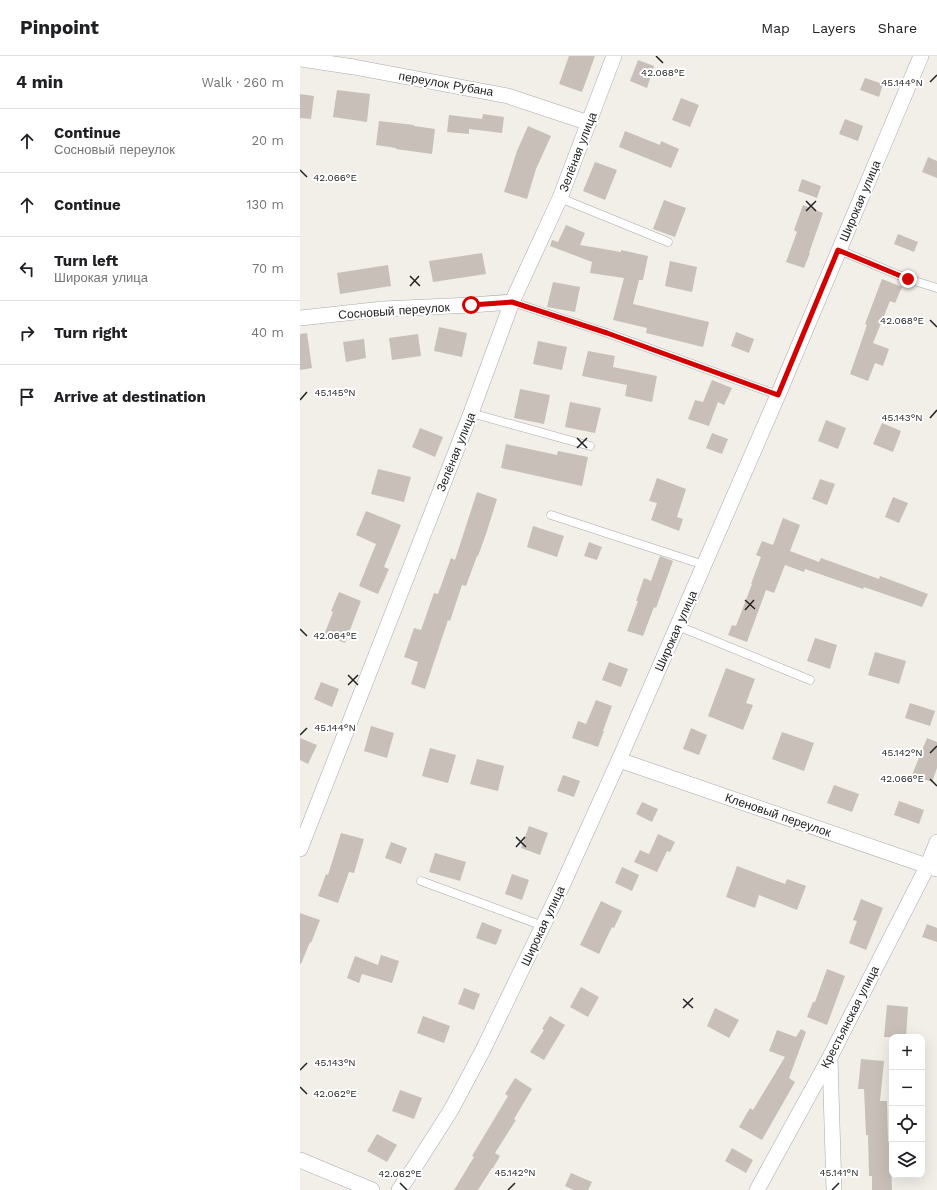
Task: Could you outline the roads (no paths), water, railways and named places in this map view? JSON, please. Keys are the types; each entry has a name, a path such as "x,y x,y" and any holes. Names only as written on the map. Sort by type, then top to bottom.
{"street":[{"name":"Зелёная улица","path":"300,849 472,413 512,302 560,198 614,56"},
{"name":"Широкая улица","path":"399,1190 451,1110 483,1050 543,926 678,626 778,395 920,56"},
{"name":"переулок Рубана","path":"300,59 354,67 508,96 589,123"},
{"name":"Сосновый переулок","path":"300,318 383,309 512,302"},
{"name":"Кленовый переулок","path":"619,760 932,868"},
{"name":"Крестьянская улица","path":"756,1190 932,868 937,842"},
{"path":"830,1057 834,1190"},
{"path":"300,1160 372,1190"}],"lane":[{"path":"560,198 668,242"},
{"path":"838,250 908,279 937,288"},
{"path":"512,302 607,333 778,395"},
{"path":"472,413 590,446"},
{"path":"551,515 704,565"},
{"path":"678,626 810,680"},
{"path":"422,881 543,926"}]}
